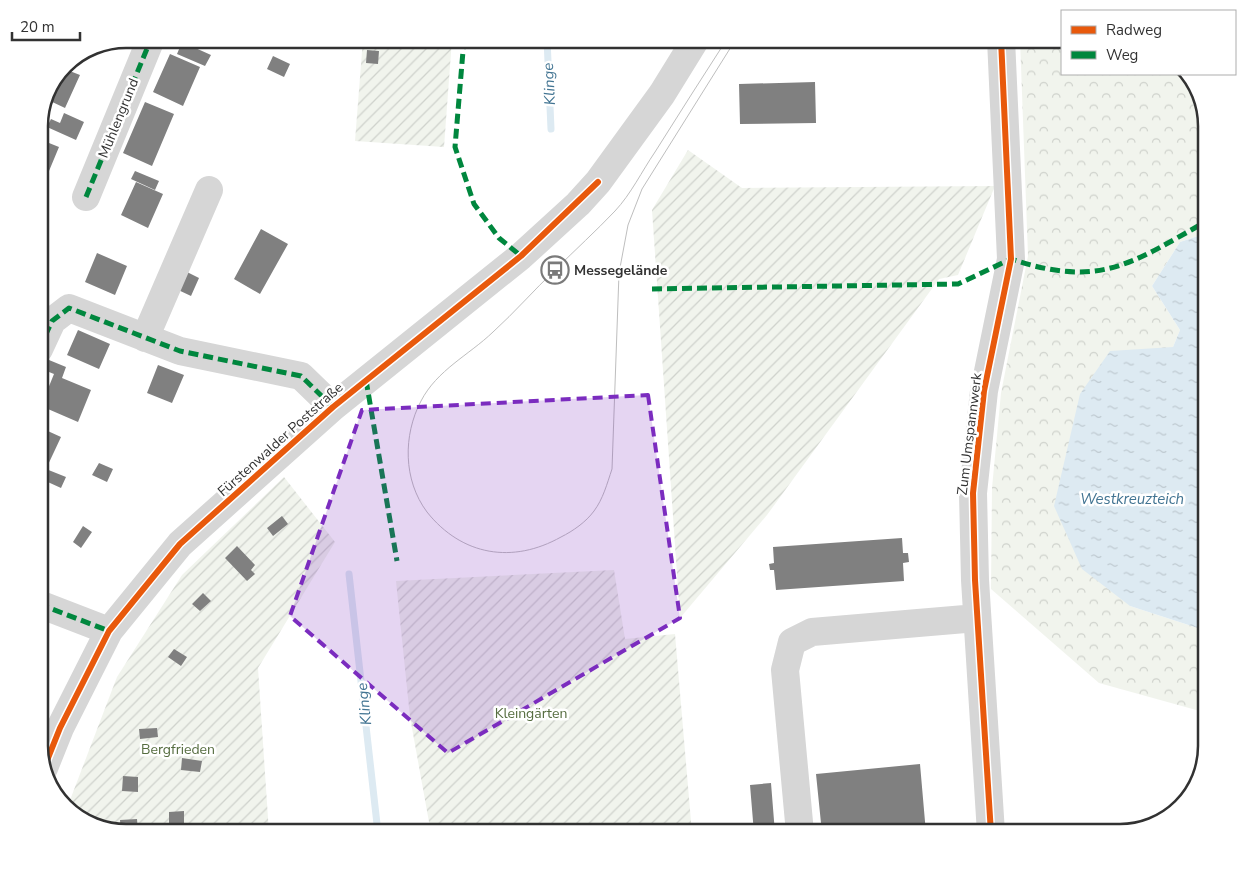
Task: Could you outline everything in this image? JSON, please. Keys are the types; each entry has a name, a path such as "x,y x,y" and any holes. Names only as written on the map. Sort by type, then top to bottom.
{"street":[{"name":"Mühlengrund","path":"86,197 148,47"},
{"name":"Fürstenwalder Poststraße","path":"49,756 60,728 110,631 180,544 333,407 520,256 578,204 598,182 656,102 691,47"},
{"name":"Zum Umspannwerk","path":"990,824 977,618 973,493 984,391 1011,259 1001,47"},
{"path":"145,338 209,190"},
{"name":"Fürstenwalder Poststraße","path":"48,330 52,321 69,308 180,351 301,376 333,407"},
{"path":"48,607 110,631"},
{"path":"799,824 785,670 792,642 812,632 977,618"}],"highlighted area":[{"path":"648,395 680,618 448,753 290,616 362,410"}],"green space":[{"path":"362,47 451,47 444,147 355,141"},
{"path":"1020,47 1061,47 1061,75 1180,75 1190,91 1198,115 1198,236 1180,242 1152,286 1180,330 1173,347 1130,606 1198,628 1198,710 1099,683 991,589 992,488 1001,393 1028,256"},
{"path":"688,150 742,188 995,186 958,275 939,279 767,515 680,618 652,210"},
{"name":"Bergfrieden","path":"284,477 335,542 258,668 268,824 115,824 91,816 70,801 117,677 182,575"},
{"name":"Kleingärten","path":"614,570 625,639 675,634 691,824 429,824 410,717 396,581"}],"water":[{"name":"Westkreuzteich","path":"1198,236 1198,628 1130,606 1082,569 1054,506 1080,394 1110,351 1173,347 1180,330 1152,286 1180,242"}],"building":[{"path":"180,47 193,47 211,55 205,66 177,54"},
{"path":"367,50 379,51 378,64 366,63"},
{"path":"170,54 200,67 183,106 153,92"},
{"path":"273,56 290,64 284,77 267,69"},
{"path":"70,71 80,75 65,108 51,102 64,78"},
{"path":"815,82 816,123 740,124 739,84"},
{"path":"145,102 174,114 152,166 123,153"},
{"path":"64,113 84,122 76,140 48,127 51,119 60,123"},
{"path":"48,143 59,147 48,171"},
{"path":"135,171 159,181 155,190 131,179"},
{"path":"136,182 163,194 148,228 121,215"},
{"path":"261,229 288,244 260,294 234,279"},
{"path":"97,253 127,266 115,295 85,282"},
{"path":"183,270 199,278 191,296 174,288"},
{"path":"78,330 110,344 99,369 67,355"},
{"path":"49,360 66,367 62,378 91,390 78,422 48,409 48,389 54,374 48,372"},
{"path":"158,365 184,375 172,403 147,393"},
{"path":"48,431 61,437 48,465"},
{"path":"99,463 113,469 107,482 92,475"},
{"path":"48,470 66,477 61,488 48,482"},
{"path":"282,516 288,524 273,536 267,528"},
{"path":"83,526 92,532 81,548 73,542"},
{"path":"902,538 903,553 908,553 909,562 903,563 904,581 776,590 774,570 770,570 769,564 774,563 773,547"},
{"path":"237,546 255,565 251,570 255,574 247,581 225,558"},
{"path":"203,593 211,601 200,611 192,604"},
{"path":"174,649 187,657 181,666 168,657"},
{"path":"157,728 158,737 140,739 139,729"},
{"path":"182,758 202,761 200,772 181,770"},
{"path":"920,764 925,824 821,824 816,774"},
{"path":"123,776 138,777 138,792 122,791"},
{"path":"771,783 774,824 753,824 750,785"},
{"path":"184,811 184,824 169,824 169,812"},
{"path":"137,819 137,824 120,824 120,820"}],"waterway":[{"name":"Klinge","path":"547,47 551,129"},
{"name":"Klinge","path":"349,574 377,824"}],"tram line":[{"path":"722,47 621,204 501,324 444,372 421,401 415,414 409,443 408,457 413,486 427,512 441,527 456,538 472,546 489,551 507,553 525,551 543,545 575,529 591,515 600,501 612,469 619,273 628,225 642,189 731,47"}],"marked path":[{"path":"86,197 148,47"},
{"path":"463,47 455,147 474,204 499,238 521,256"},
{"path":"652,289 958,284 1011,259 1042,268 1069,272 1092,271 1114,267 1135,259 1198,226"},
{"path":"48,330 52,321 69,308 180,351 301,376 333,407"},
{"path":"366,380 397,561"},
{"path":"48,607 109,631"}],"cycle path":[{"path":"990,824 975,580 973,493 984,391 1011,259 1001,47"},
{"path":"49,756 60,728 109,631 180,544 333,407 521,256 598,182"}],"place":[{"name":"Messegelände","path":"555,270"}]}
